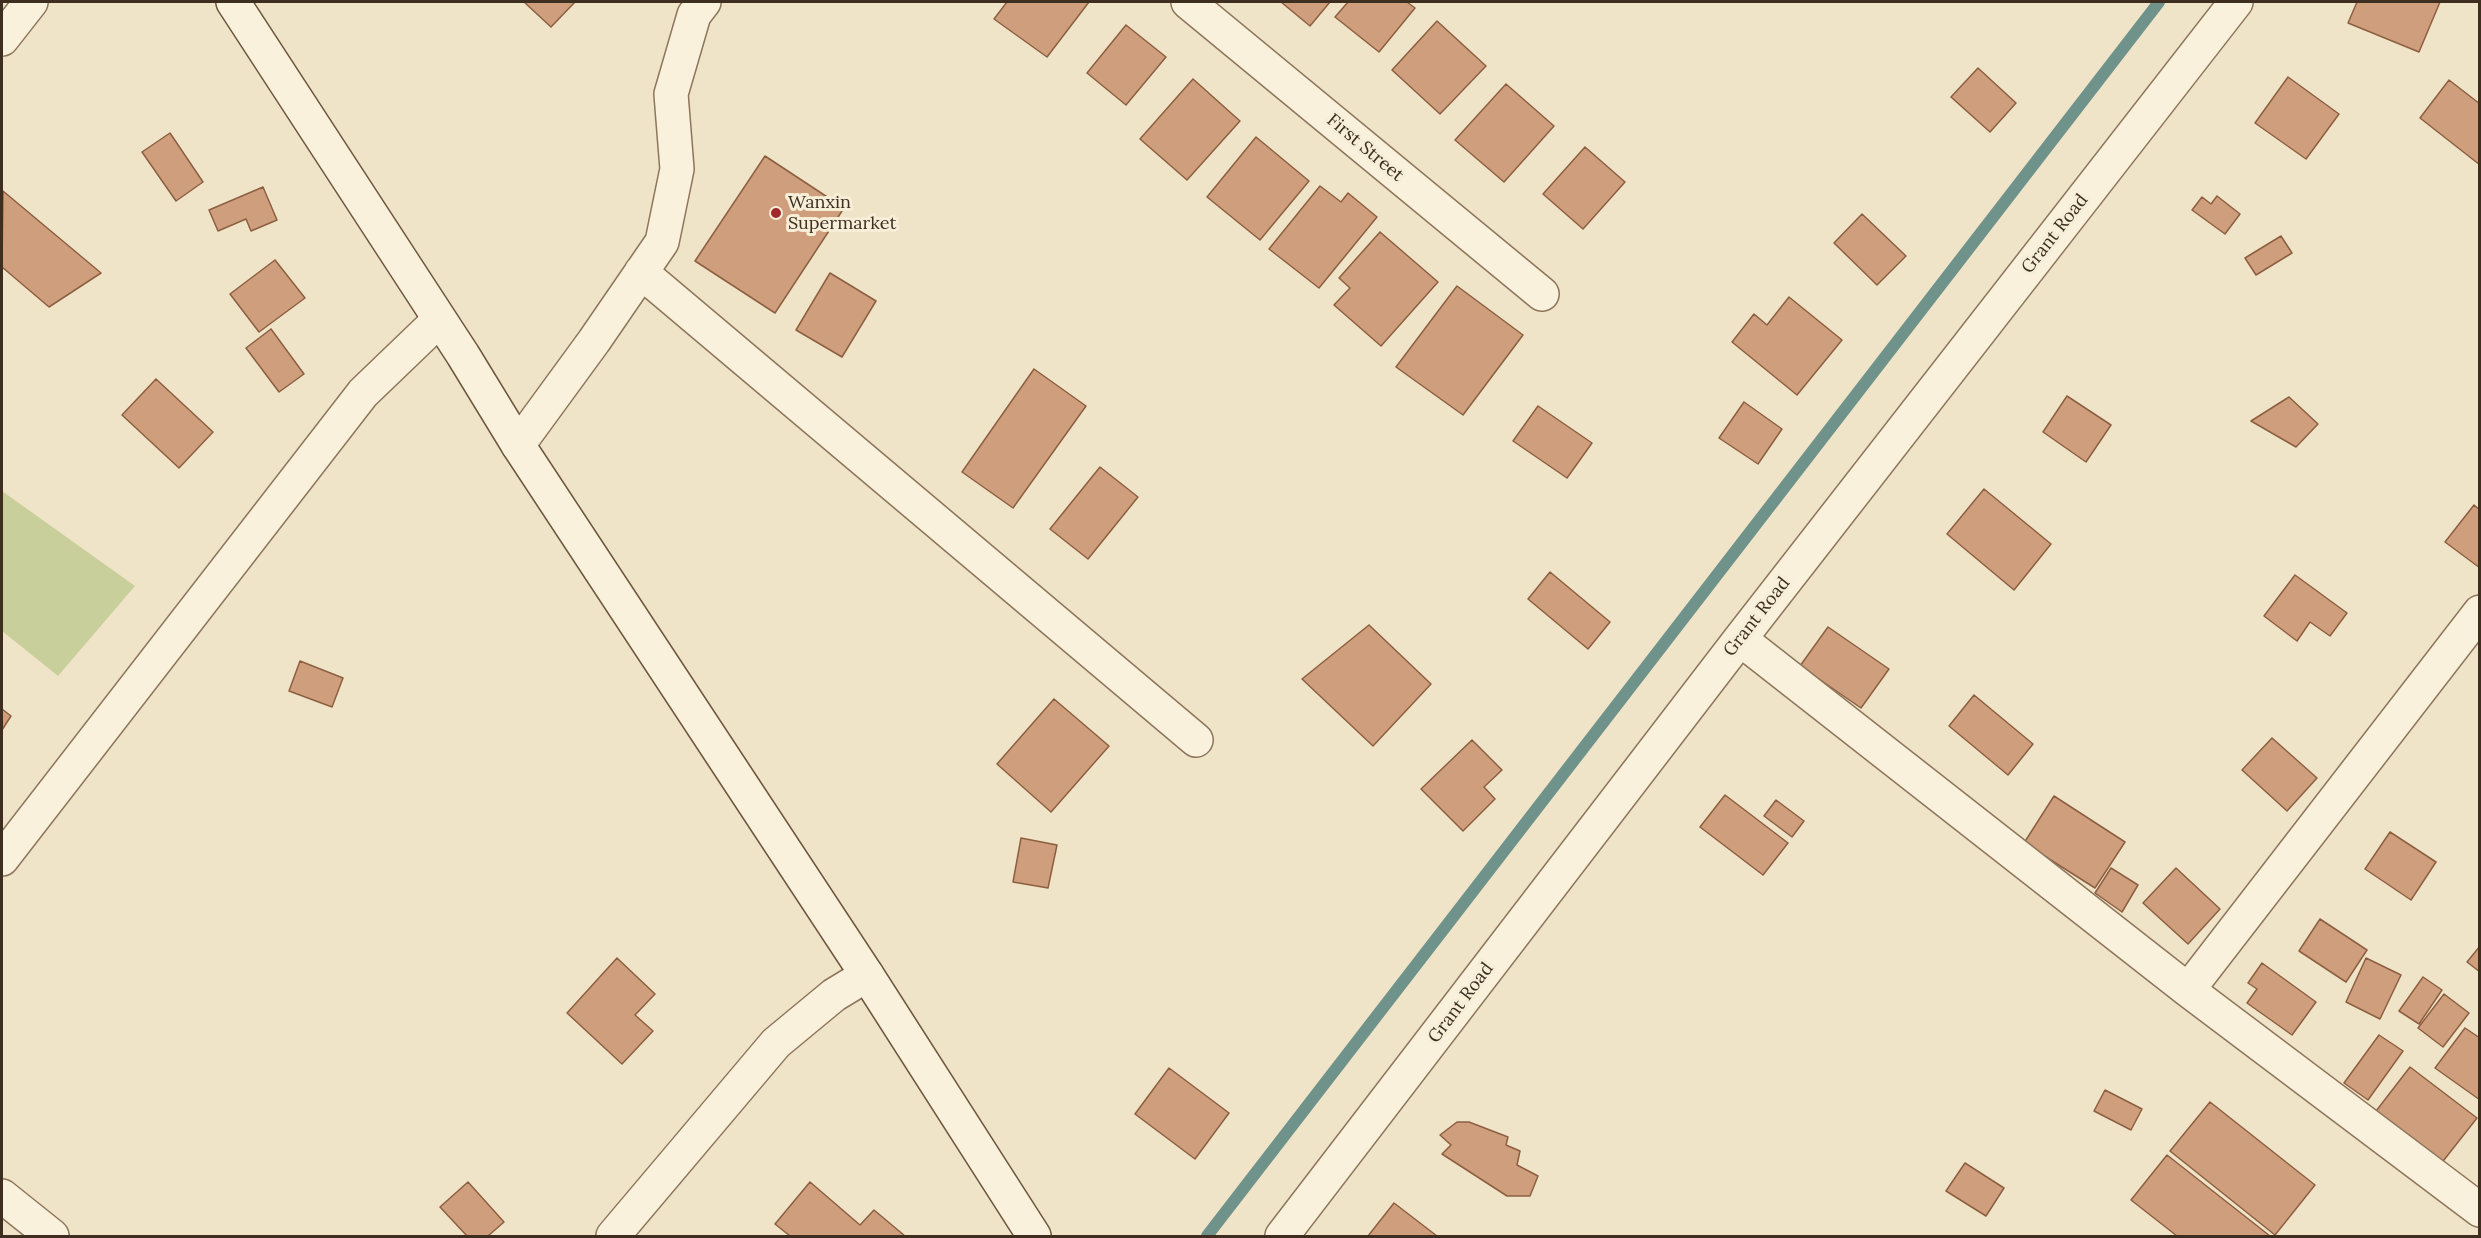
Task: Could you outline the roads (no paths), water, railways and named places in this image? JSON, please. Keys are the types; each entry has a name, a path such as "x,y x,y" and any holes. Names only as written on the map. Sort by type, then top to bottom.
{"street":[{"path":"2,39 31,2"},
{"path":"233,2 438,320 463,355 518,445 867,975 1034,1236"},
{"name":"First Street","path":"1188,2 1542,294"},
{"name":"Grant Road","path":"1282,1236 1740,639 2236,2"},
{"path":"518,445 662,242 677,168 670,94 699,8"},
{"path":"641,272 1196,740"},
{"path":"2,860 363,393 438,320"},
{"path":"2188,990 2480,612"},
{"path":"1740,639 2188,990 2480,1210"},
{"path":"613,1236 776,1043 834,995 867,975"},
{"path":"2,1196 52,1236"}],"waterway":[{"path":"1207,1236 2159,2"}],"place":[{"name":"Wanxin Supermarket","path":"776,213"}]}
